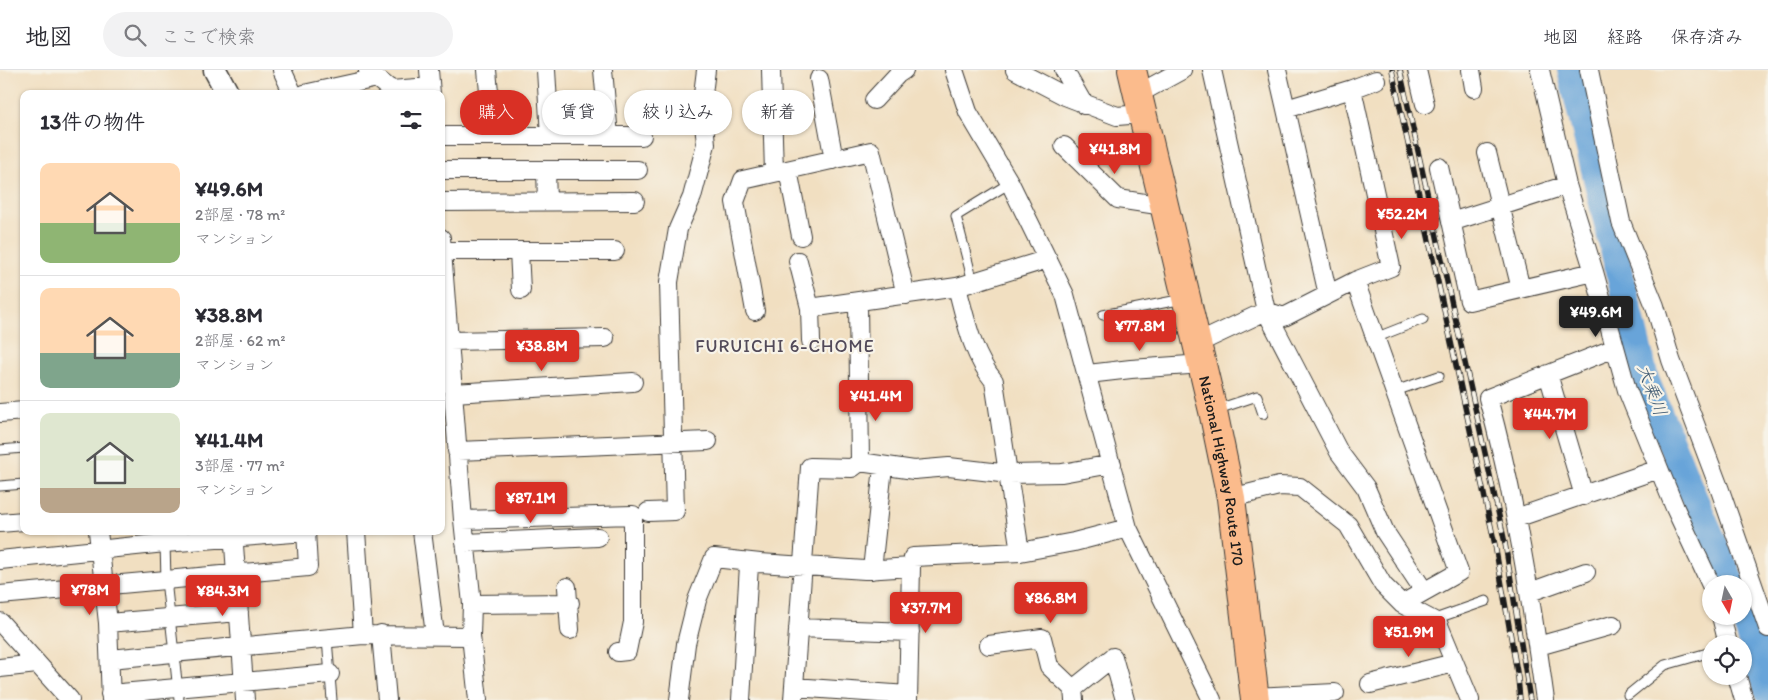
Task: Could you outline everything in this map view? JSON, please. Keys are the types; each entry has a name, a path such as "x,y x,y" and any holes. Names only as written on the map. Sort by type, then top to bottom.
{"highway":[{"name":"National Highway Route 170","path":"1137,93 1213,411 1231,498 1255,698"}],"street":[{"path":"215,70 226,90"},
{"path":"282,70 291,90"},
{"path":"487,70 493,136"},
{"path":"546,70 550,136"},
{"path":"603,70 609,136"},
{"path":"648,512 675,511 668,282 678,229 692,197 706,144 702,102 706,70"},
{"path":"771,70 781,171 801,236"},
{"path":"874,100 904,70"},
{"path":"954,70 968,112 1010,183 1065,295 1088,374 1128,528 1212,700"},
{"path":"1015,70 1084,104 1117,116 1137,93 1182,70"},
{"path":"1064,70 1084,104"},
{"path":"1212,70 1266,311 1339,452 1366,488 1385,532 1424,591"},
{"path":"1277,70 1328,295"},
{"path":"1417,70 1425,104"},
{"path":"1470,70 1474,88"},
{"path":"1540,70 1567,185 1627,390 1658,469 1706,575"},
{"path":"1589,70 1621,222 1655,306 1671,360 1720,490 1768,628"},
{"path":"318,90 372,74 392,90 430,83"},
{"path":"819,79 834,160"},
{"path":"1286,108 1376,80"},
{"path":"1088,374 1189,365 1198,352 1266,311 1284,317 1354,281 1391,267 1352,89"},
{"path":"445,136 642,136"},
{"path":"1064,146 1118,199 1164,206"},
{"path":"755,311 735,202 743,180 871,151 906,295"},
{"path":"1487,153 1521,289"},
{"path":"1439,167 1469,301 1594,272"},
{"path":"445,170 638,170"},
{"path":"546,170 547,201"},
{"path":"1451,222 1567,185"},
{"path":"445,202 635,201"},
{"path":"445,247 519,251 615,251"},
{"path":"519,251 521,290"},
{"path":"810,308 858,303 965,285 1048,259"},
{"path":"798,261 810,308 811,342"},
{"path":"1354,281 1460,572 1402,604"},
{"path":"965,285 972,343 982,366 994,381 1020,552"},
{"path":"445,288 449,342 449,390 472,604 471,636 478,700"},
{"path":"858,303 860,462"},
{"path":"449,342 605,338"},
{"path":"1545,700 1530,592 1503,456 1488,398 1615,348"},
{"path":"1548,374 1584,496"},
{"path":"449,390 633,382"},
{"path":"0,413 20,411"},
{"path":"457,451 708,441"},
{"path":"679,700 686,644 697,600 714,558 760,563 802,566 872,570 912,567 908,697 793,694 802,566 810,467 852,468 860,462 883,467 914,470 948,467 1009,474 1062,472 1112,464"},
{"path":"872,570 883,467"},
{"path":"1516,518 1658,469"},
{"path":"1231,498 1279,486 1300,487 1348,525 1383,585 1402,604 1438,624 1470,700"},
{"path":"463,520 633,515 633,622 627,651 618,652"},
{"path":"0,523 20,521"},
{"path":"912,558 1020,552 1074,542 1128,528"},
{"path":"98,535 102,586 108,623 110,697 245,692 330,674"},
{"path":"0,560 225,535"},
{"path":"233,535 245,692"},
{"path":"0,595 308,567 306,535"},
{"path":"356,535 363,635"},
{"path":"422,535 435,635"},
{"path":"465,543 598,537"},
{"path":"740,700 749,566 760,563"},
{"path":"1530,592 1586,572"},
{"path":"472,604 569,595 570,630"},
{"path":"108,623 239,612"},
{"path":"1538,646 1613,625"},
{"path":"2,626 70,700"},
{"path":"798,628 910,632"},
{"path":"381,634 387,700"},
{"path":"110,659 242,648 363,635 471,636"},
{"path":"989,645 1042,638 1049,666 1073,694 1112,657 1125,700"},
{"path":"1370,684 1454,663"},
{"path":"0,668 37,664"},
{"path":"1740,685 1744,700"},
{"path":"1255,698 1335,693"}],"lane":[{"path":"965,285 956,216 1010,183"},
{"path":"1103,315 1186,299"},
{"path":"1375,338 1423,319"},
{"path":"1395,391 1439,376"},
{"path":"1213,411 1256,396 1263,414"},
{"path":"0,450 20,448"},
{"path":"0,486 20,484"},
{"path":"165,543 166,580 178,694"},
{"path":"1432,620 1486,601"},
{"path":"327,639 332,700"},
{"path":"1628,695 1665,665 1702,655"}],"waterway":[{"name":"大乗川","path":"1571,70 1645,379 1690,490 1728,575"},
{"name":"大乗川","path":"1747,625 1768,690"}],"railway":[{"path":"1392,70 1495,545 1518,678 1520,700"},
{"path":"1400,70 1505,543 1530,700"}],"district":[{"name":"FURUICHI 6-CHOME","path":"785,346"}]}
